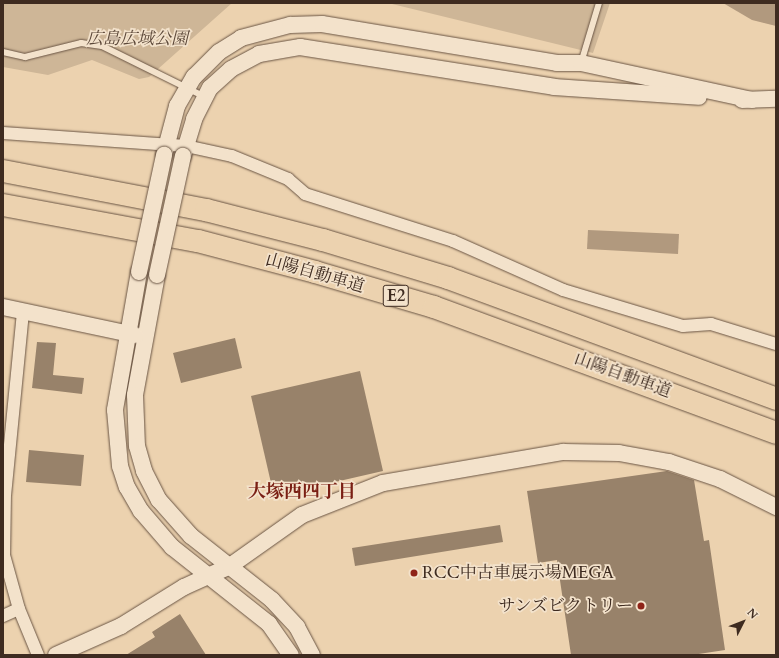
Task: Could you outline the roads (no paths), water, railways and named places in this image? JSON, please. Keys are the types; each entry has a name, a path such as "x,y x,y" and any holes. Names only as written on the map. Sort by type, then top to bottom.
{"highway":[{"name":"山陽自動車道","path":"3,171 206,210 323,240 462,283 776,399"},
{"name":"山陽自動車道","path":"3,205 198,241 330,276 434,307 776,433"}],"street":[{"path":"291,655 269,624 172,547 141,511 120,466 115,410 126,334 166,150 186,89 219,52 241,38 290,25 322,24 557,63 581,62 752,100"},
{"path":"312,655 297,627 272,600 191,536 159,500 144,471 137,446 135,395 157,275 185,151 205,97 231,68 259,54 300,47 554,87 752,100 776,99"},
{"path":"3,134 232,156 288,179 305,194 453,241 563,290 683,326 711,324 776,344"},
{"path":"3,307 145,337"},
{"path":"23,312 4,494 3,556 19,609 38,655"},
{"path":"56,655 120,626 209,576 230,566 302,515 383,483 563,452 619,453 669,462 720,479 776,507"},
{"path":"3,616 19,609"}],"lane":[{"path":"581,62 599,3"},
{"path":"3,52 26,57 81,43 102,46 186,89 205,97"}],"place":[{"name":"RCC中古車展示場MEGA","path":"414,573"},
{"name":"サンズビクトリー","path":"641,606"}],"district":[{"name":"大塚西四丁目","path":"302,492"}],"park label":[{"name":"広島広域公園","path":"137,39"}]}
